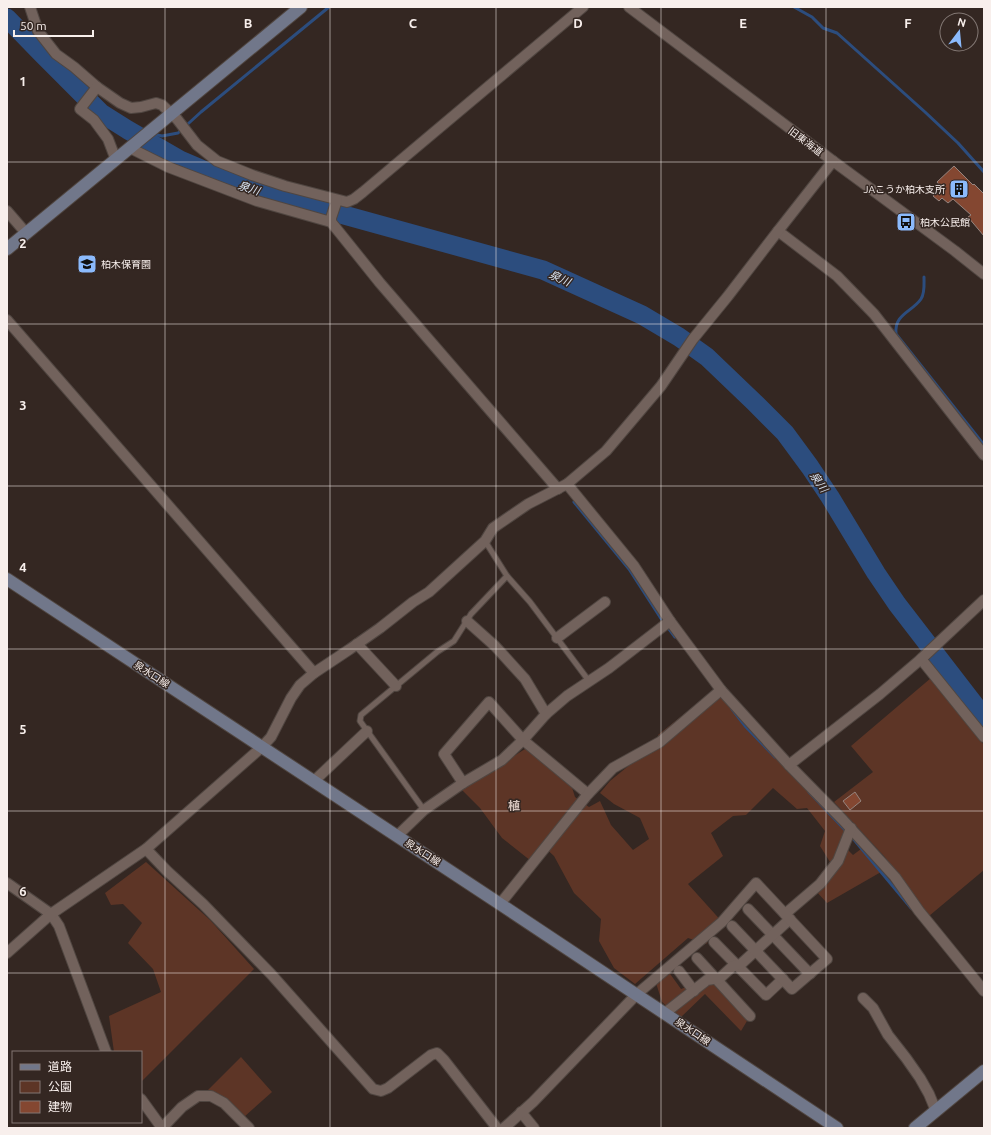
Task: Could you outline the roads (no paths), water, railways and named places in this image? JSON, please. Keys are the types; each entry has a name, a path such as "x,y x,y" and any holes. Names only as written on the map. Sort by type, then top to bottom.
{"main road":[{"path":"7,249 300,7"},
{"name":"泉水口線","path":"7,579 637,994 837,1128"},
{"path":"916,1128 984,1071"}],"street":[{"path":"30,7 38,31 56,54 74,67 96,88 131,108 156,103 162,105 172,114 196,145 218,161 252,175 336,202 347,202 354,200 584,7"},
{"name":"旧東海道","path":"629,7 984,274"},
{"path":"96,88 80,109 94,120 108,139 116,160"},
{"path":"133,146 168,167 257,202 331,220 380,283 634,566 670,621 721,690 789,765 851,828 895,877 919,911 984,991"},
{"path":"7,953 51,914 146,849 262,747 271,737 291,698 300,685 314,673 357,644 412,602 429,592 485,541 493,528 528,504 562,486 606,451 661,386 692,338 728,296 833,161"},
{"path":"331,220 336,202"},
{"path":"7,211 26,233"},
{"path":"778,231 837,276 874,314 984,455"},
{"path":"7,320 314,673"},
{"path":"789,765 880,694 924,656 984,600"},
{"path":"556,638 605,602"},
{"path":"467,621 495,646 525,679 546,714"},
{"path":"397,836 424,810 463,783 502,760 523,740 546,714 567,696 609,668 670,621"},
{"path":"357,644 396,686"},
{"path":"924,656 984,737"},
{"path":"500,904 588,794 613,768 660,742 721,690"},
{"path":"463,783 444,754 489,702 523,740 588,794"},
{"path":"314,781 367,731"},
{"path":"665,1013 707,980 720,978 733,966 741,964 773,935 788,916 820,884 838,861 851,828"},
{"path":"146,849 167,871 203,904 271,974 373,1089 381,1091 388,1088 431,1055 437,1053 497,1128"},
{"path":"7,883 51,914 59,926 106,1051"},
{"path":"504,1128 637,994 722,922 756,883 827,959 792,989 732,926"},
{"path":"748,909 810,974"},
{"path":"714,942 766,995 783,979"},
{"path":"697,958 750,1016"},
{"path":"679,971 694,990"},
{"path":"864,998 873,1008 888,1035 920,1078 936,1111"},
{"path":"142,1100 162,1128 182,1107 198,1096 211,1096 224,1103 249,1128"},
{"path":"521,1112 534,1128"}],"lane":[{"path":"485,541 507,576 530,602 589,681"},
{"path":"424,810 360,721 361,714 437,652 454,641 471,614 507,576"}],"waterway":[{"path":"153,134 162,136 178,133 201,112 329,7"},
{"path":"794,7 812,17 823,28 837,33 958,143 984,172"},
{"name":"泉川","path":"7,18 101,113 180,160 243,187 543,270 642,315 679,337 707,357 785,433 830,497 876,573 897,604 984,717"},
{"name":"泉川","path":"128,130 143,133"},
{"path":"924,277 922,297 904,314 898,322 896,334 984,445"},
{"path":"574,502 629,569 660,617 675,637"},
{"path":"732,709 746,727 775,757"},
{"path":"809,792 847,832"},
{"path":"851,836 911,908"}],"place":[{"name":"JAこうか柏木支所","path":"959,189"},
{"name":"柏木公民館","path":"906,222"},
{"name":"柏木保育園","path":"87,264"}],"district":[{"name":"植","path":"514,806"}]}
